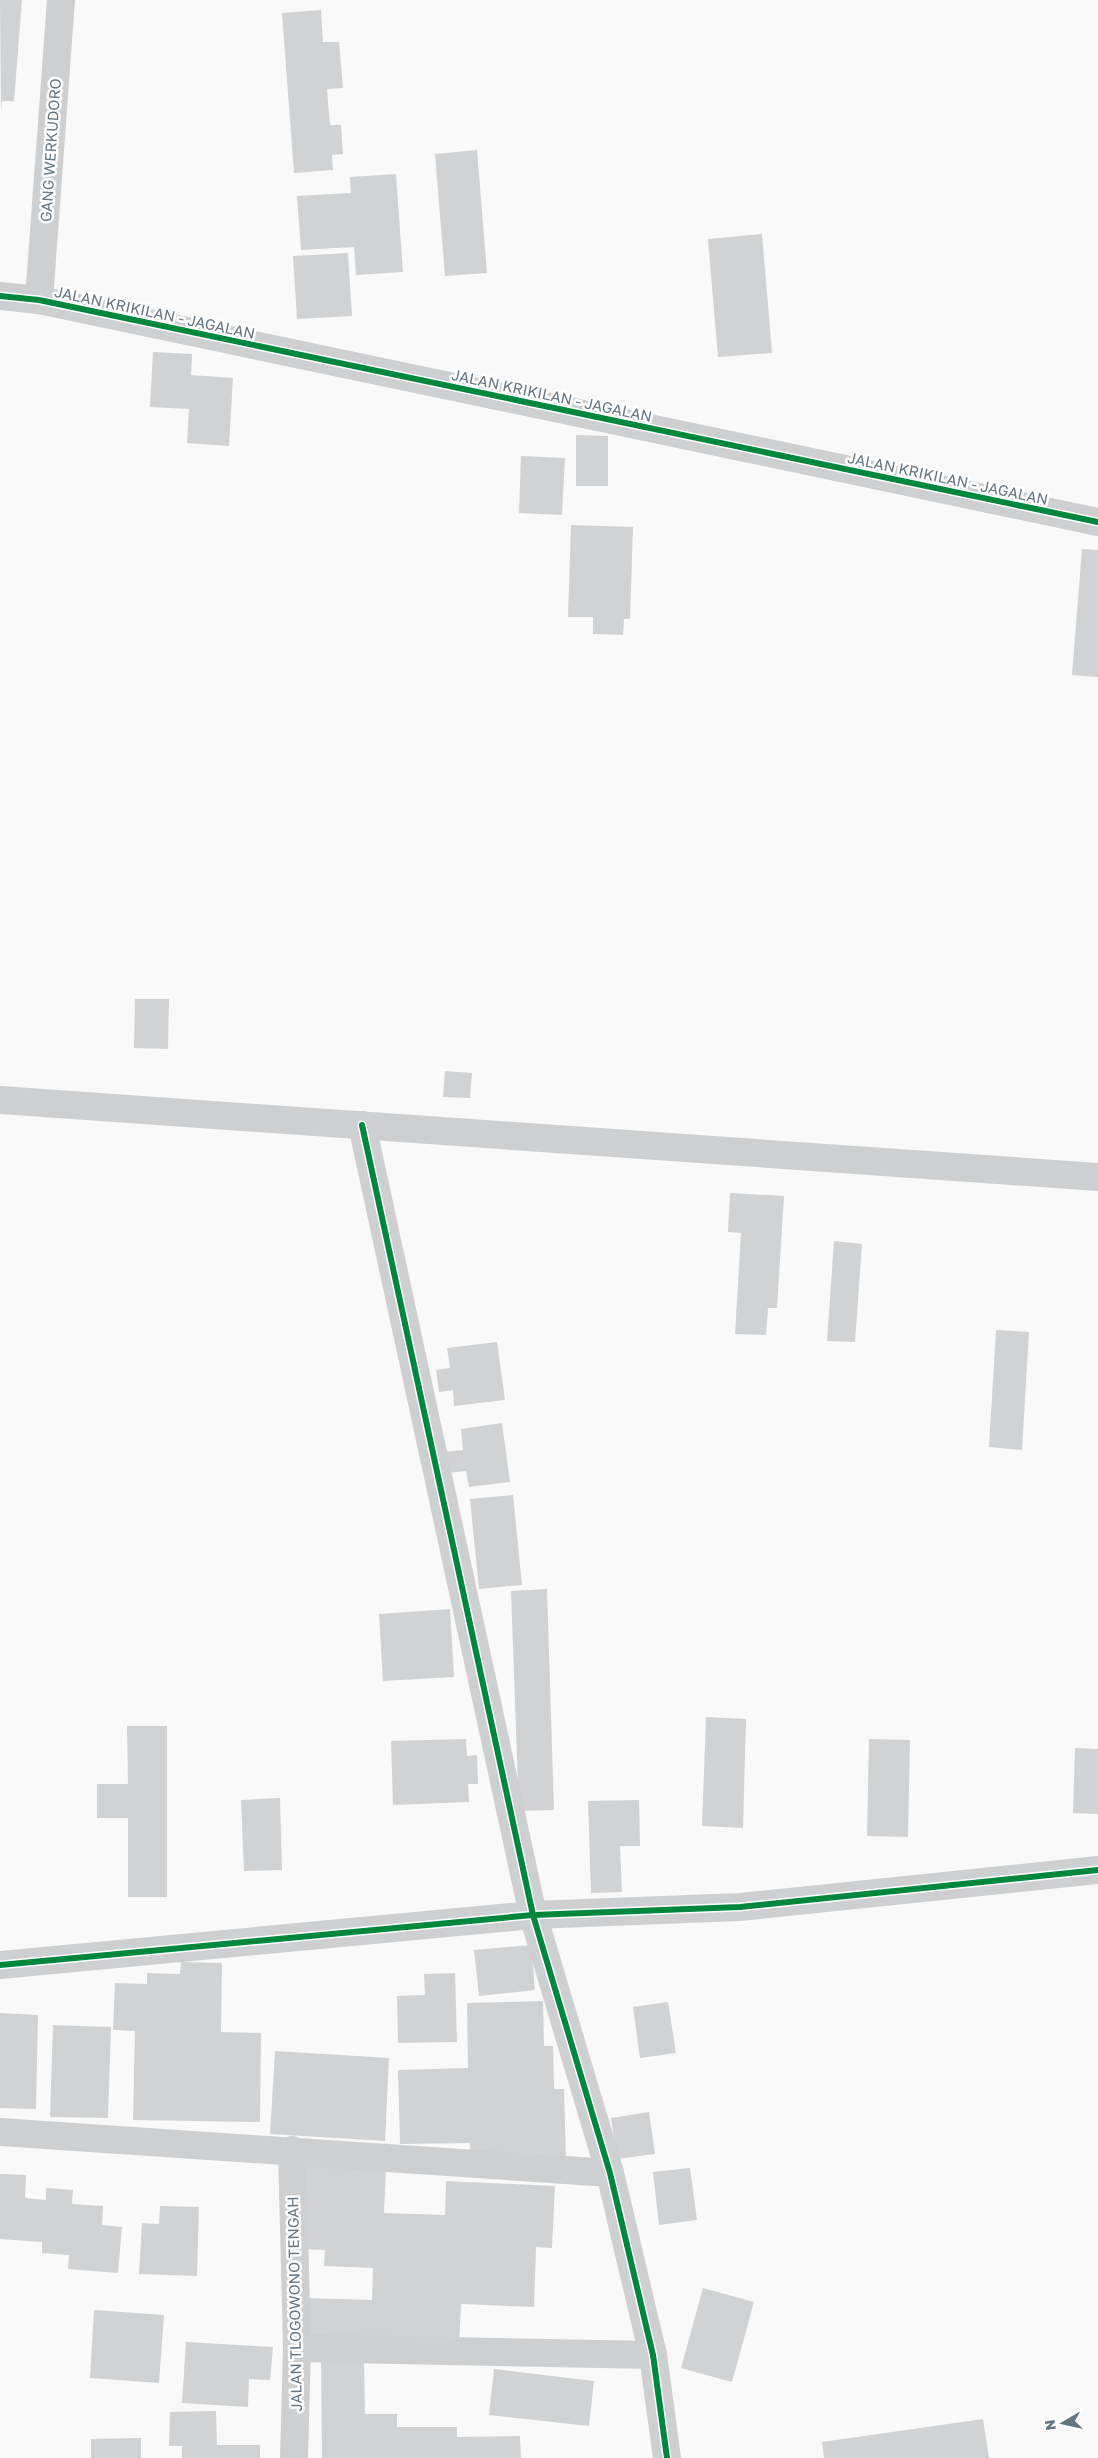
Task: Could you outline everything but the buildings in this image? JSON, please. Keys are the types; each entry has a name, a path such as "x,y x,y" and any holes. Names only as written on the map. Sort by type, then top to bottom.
{"street":[{"name":"GANG WERKUDORO","path":"39,300 61,0"},
{"name":"JALAN KRIKILAN - JAGALAN","path":"0,296 39,300 1098,522"},
{"path":"0,1100 1098,1177"},
{"path":"362,1125 533,1915 610,2173 653,2355 667,2458"},
{"path":"0,1965 533,1915 740,1906 1098,1870"},
{"path":"0,2132 292,2150 610,2173"},
{"name":"JALAN TLOGOWONO TENGAH","path":"292,2150 297,2348 294,2458"},
{"path":"297,2348 653,2355"}],"cycle path":[{"path":"0,296 39,300 1098,522"},
{"path":"362,1125 533,1915 610,2173 653,2355 667,2458"},
{"path":"0,1965 533,1915 740,1907 1098,1870"}]}
